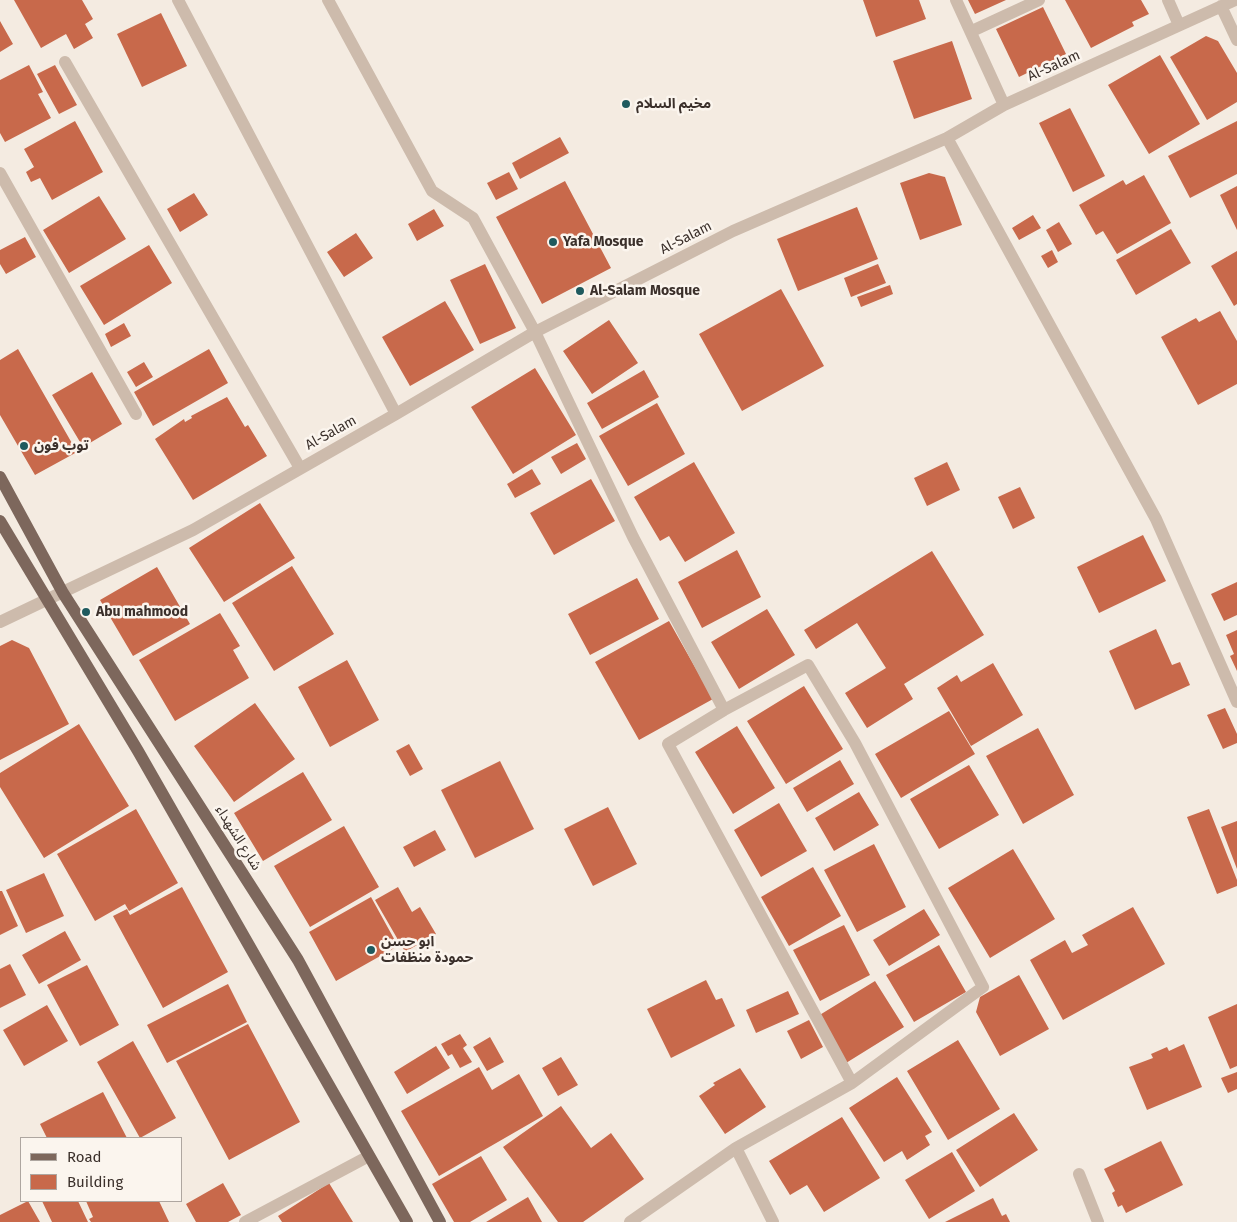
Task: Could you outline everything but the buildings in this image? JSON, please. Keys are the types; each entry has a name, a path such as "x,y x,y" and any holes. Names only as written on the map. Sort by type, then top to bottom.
{"main road":[{"name":"شارع الشهداء","path":"0,477 63,592 298,960 440,1222"},
{"path":"0,521 138,751 407,1222"}],"street":[{"path":"178,0 396,414"},
{"path":"328,0 432,191 473,218 535,332 633,537 724,710"},
{"path":"956,0 972,30 1004,105"},
{"path":"972,30 1038,0"},
{"path":"1168,0 1179,25"},
{"name":"Al-Salam","path":"0,622 193,530 535,332 732,231 947,138 1004,105 1235,0"},
{"path":"1221,6 1237,40"},
{"path":"66,62 300,468"},
{"path":"947,138 1156,519 1237,702"},
{"path":"0,173 136,414"},
{"path":"630,1222 736,1148 852,1082 983,987 855,743 808,665 724,710 668,744 852,1082"},
{"path":"736,1148 773,1222"},
{"path":"245,1222 369,1156"},
{"path":"1078,1174 1098,1222"}],"place":[{"name":"مخيم السلام","path":"626,104"},
{"name":"Yafa Mosque","path":"553,242"},
{"name":"Al-Salam Mosque","path":"580,291"},
{"name":"توب فون","path":"24,446"},
{"name":"Abu mahmood","path":"86,612"},
{"name":"ابو حسن حمودة منظفات","path":"371,950"}]}
